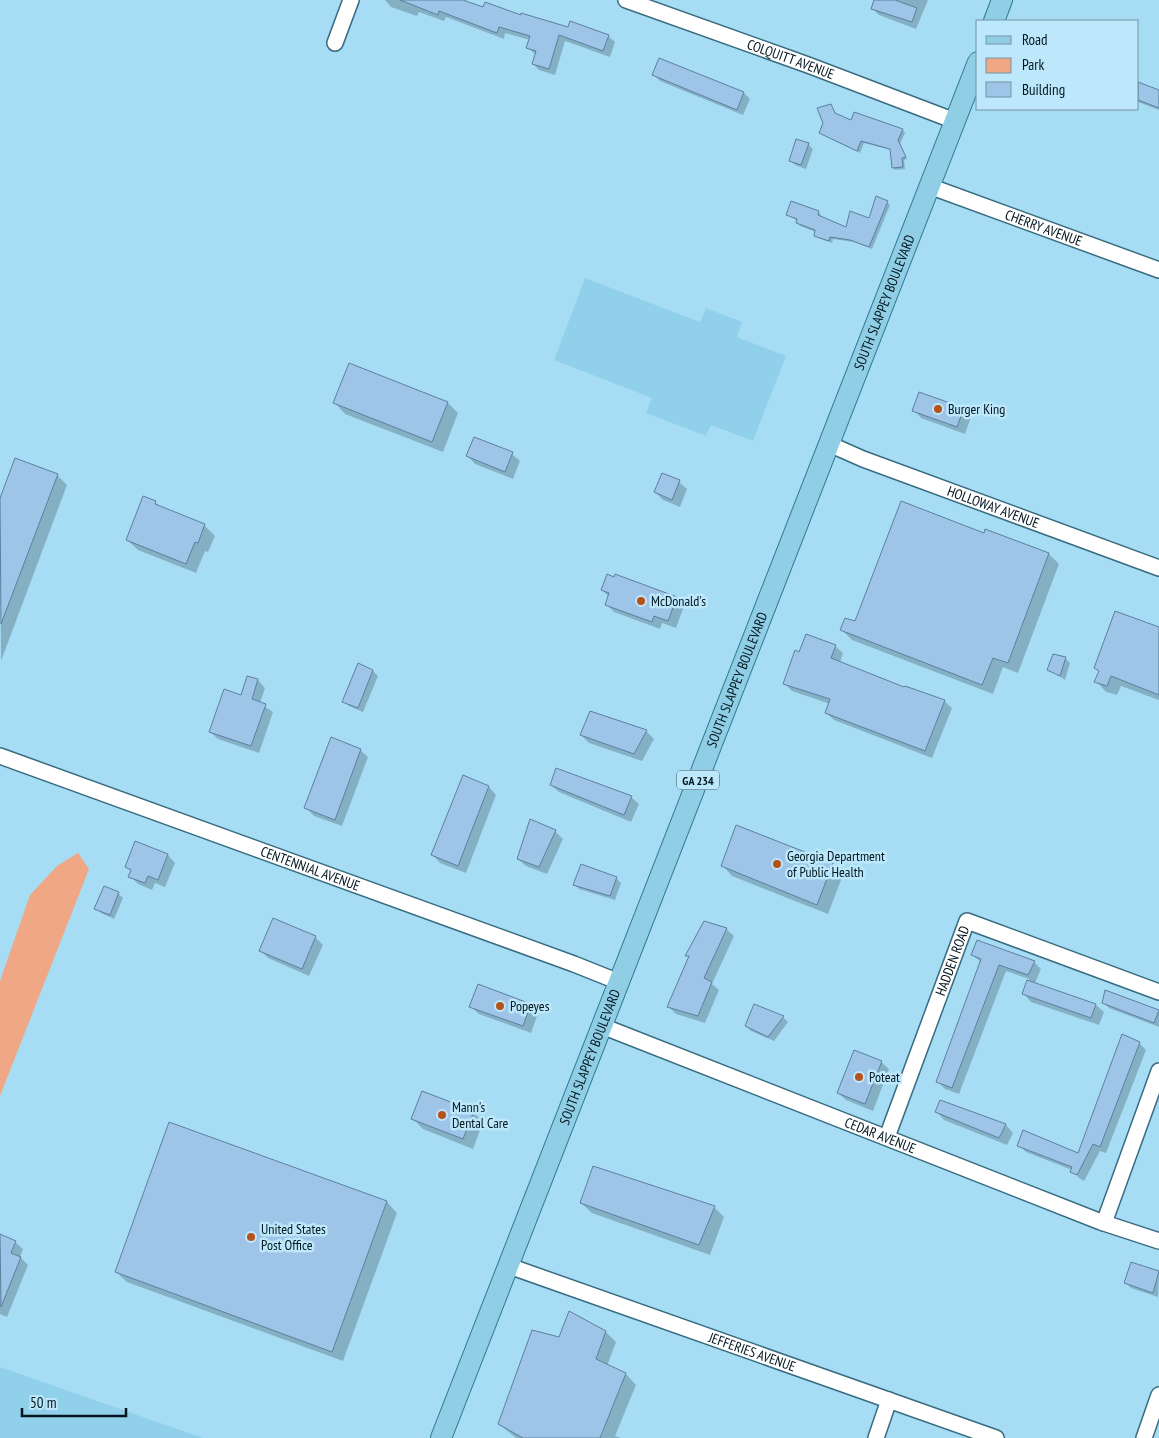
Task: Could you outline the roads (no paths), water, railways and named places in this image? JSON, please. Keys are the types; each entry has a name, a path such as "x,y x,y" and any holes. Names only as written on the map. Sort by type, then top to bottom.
{"main road":[{"path":"994,20 1002,0"},
{"name":"SOUTH SLAPPEY BOULEVARD","path":"441,1438 976,67"}],"street":[{"path":"335,43 351,0"},
{"name":"COLQUITT AVENUE","path":"626,0 808,65 955,121"},
{"name":"CHERRY AVENUE","path":"929,186 1159,270"},
{"name":"HOLLOWAY AVENUE","path":"829,444 871,462 1159,568"},
{"name":"CENTENNIAL AVENUE","path":"0,756 537,950 619,982"},
{"name":"HADDEN ROAD","path":"887,1137 967,921 1159,992"},
{"name":"CEDAR AVENUE","path":"602,1026 1104,1222 1159,1241"},
{"path":"1104,1222 1159,1071"},
{"name":"JEFFERIES AVENUE","path":"509,1266 996,1438"},
{"path":"1144,1438 1159,1395"},
{"path":"876,1438 889,1400"}],"place":[{"name":"Burger King","path":"938,409"},
{"name":"McDonald's","path":"641,601"},
{"name":"Georgia Department of Public Health","path":"777,864"},
{"name":"Popeyes","path":"500,1006"},
{"name":"Poteat","path":"859,1077"},
{"name":"Mann's Dental Care","path":"442,1115"},
{"name":"United States Post Office","path":"251,1237"}]}
